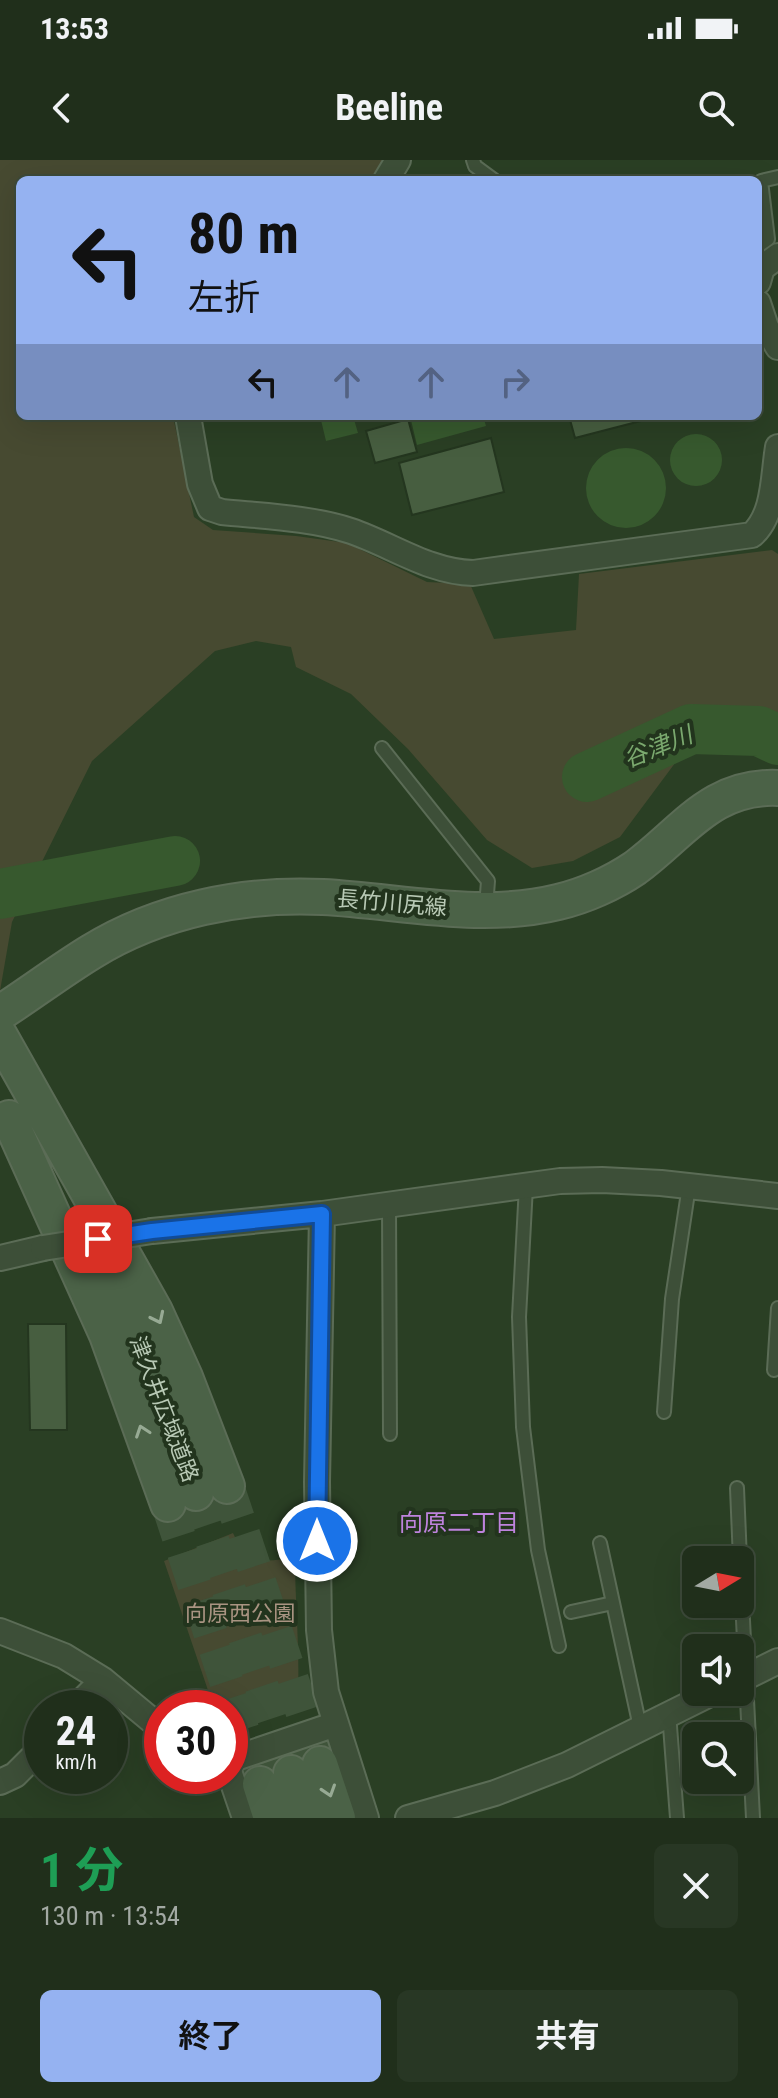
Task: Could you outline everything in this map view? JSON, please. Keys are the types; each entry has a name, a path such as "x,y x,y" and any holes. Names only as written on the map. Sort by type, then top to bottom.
{"main road":[{"name":"長竹川尻線","path":"0,1013 93,951 138,929 218,903 284,896 323,897 486,910 560,902 596,889 634,868 695,814 715,802 732,794 778,788"},
{"path":"0,1036 155,1311 185,1377 197,1495"},
{"name":"津久井広域道路","path":"39,1102 132,1325 197,1495"},
{"path":"4,1111 107,1335 197,1495"},
{"name":"津久井広域道路","path":"4,1111 132,1325"},
{"path":"271,1818 275,1774"},
{"path":"275,1774 305,1818"},
{"path":"275,1774 338,1818"}],"street":[{"path":"762,315 778,347"},
{"path":"189,420 200,484 210,508 350,531 459,573 752,535 768,514 778,447"},
{"path":"0,1258 152,1231 322,1214 526,1186 602,1180 778,1196"},
{"path":"322,1214 317,1482 319,1630 326,1692 366,1818"},
{"path":"0,1631 64,1656 103,1680 144,1714"},
{"path":"754,1673 778,1661"},
{"path":"93,1690 103,1680"},
{"path":"408,1818 495,1793 567,1765 684,1706"},
{"path":"248,1754 336,1724"},
{"path":"0,1782 15,1775 24,1766"},
{"path":"245,1818 275,1774"}],"lane":[{"path":"473,160 475,166 489,176"},
{"path":"762,189 768,239 762,243"},
{"path":"382,748 488,881 486,910"},
{"path":"526,1186 519,1317 523,1427 538,1550 559,1646"},
{"path":"664,1412 672,1299 689,1186"},
{"path":"389,1205 390,1434"},
{"path":"774,1370 778,1308"},
{"path":"737,1488 739,1546"},
{"path":"600,1543 640,1727"},
{"path":"571,1612 613,1603"},
{"path":"744,1706 753,1818"},
{"path":"669,1713 677,1818"}],"green space":[{"path":"0,160 387,160 373,176 16,176 16,420 174,420 194,517 213,530 347,543 427,582 470,584 494,639 576,630 579,574 772,550 778,554 778,713 687,747 620,837 573,861 532,868 487,840 408,749 351,694 296,667 291,647 256,641 215,651 92,761 12,922 0,991"},
{"name":"向原西公園","path":"233,1533 251,1557 265,1560 295,1558 297,1707 248,1723 248,1690 208,1690 164,1561"}],"shaded area":[{"path":"321,420 354,420 358,433 326,441"},
{"path":"411,420 484,420 486,426 417,445"},
{"path":"696,434 714,442 722,460 714,478 696,486 678,478 670,460 678,442"},
{"path":"626,448 641,451 654,460 663,473 666,488 663,503 654,516 641,525 626,528 611,525 598,516 589,503 586,488 589,473 598,460 611,451"}],"building":[{"path":"408,420 417,452 375,463 366,431"},
{"path":"570,420 645,420 575,438"},
{"path":"491,438 504,492 412,515 399,463"},
{"path":"28,1324 66,1324 67,1430 30,1430"}],"waterway":[{"name":"谷津川","path":"587,777 691,729 759,731 778,740"},
{"name":"谷津川","path":"0,894 175,861"}],"tunnel":[{"path":"227,1486 320,1764"},
{"path":"196,1493 291,1773"},
{"path":"168,1504 260,1784"}],"district":[{"name":"向原二丁目","path":"459,1523"}],"route":[{"path":"98,1239 322,1214 317,1541"}]}
